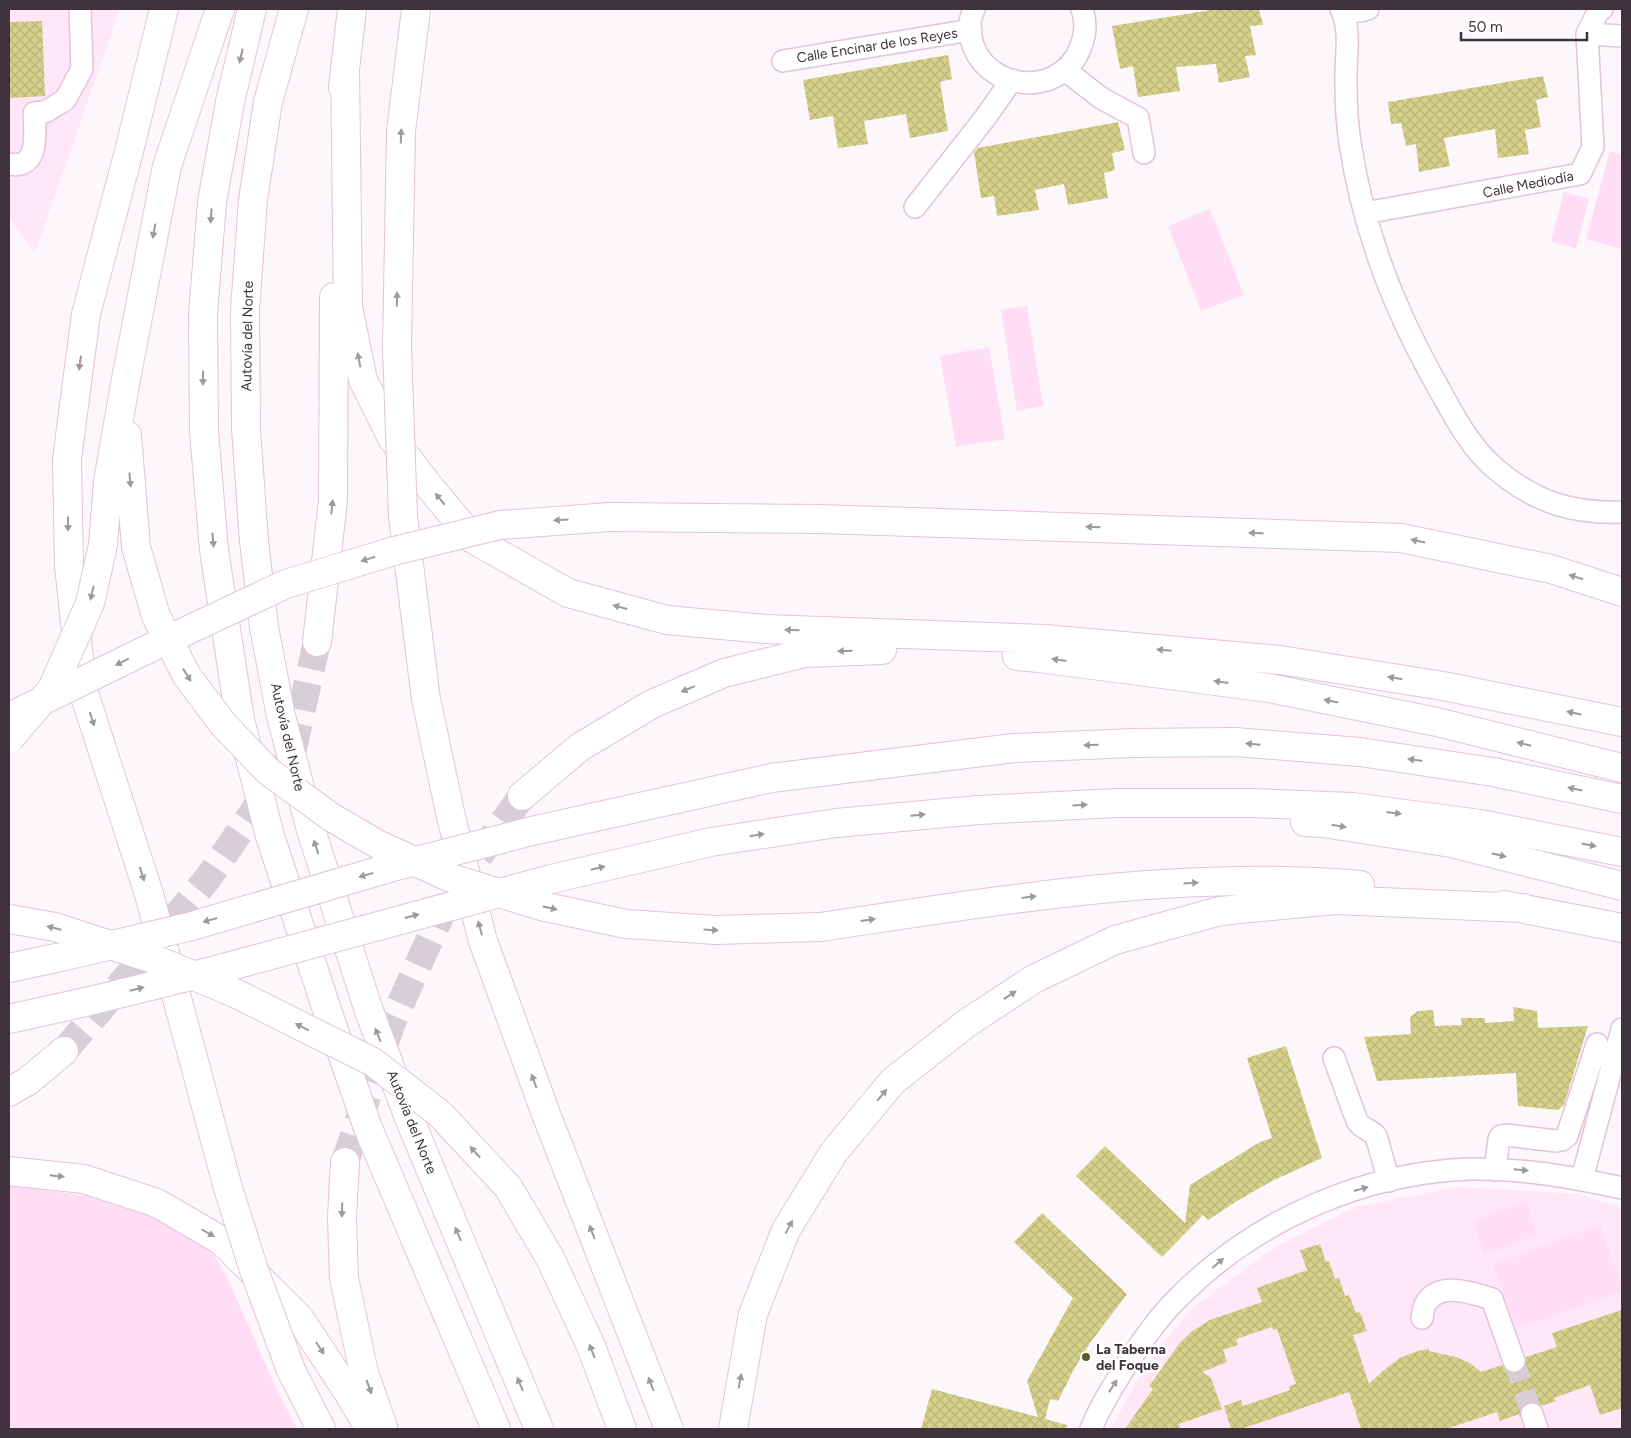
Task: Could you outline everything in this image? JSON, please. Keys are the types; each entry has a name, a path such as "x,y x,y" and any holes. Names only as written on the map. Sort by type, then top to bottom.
{"highway":[{"path":"164,9 129,152 86,314 67,459 69,566 82,687 148,894 228,1188 254,1270 291,1370 321,1429"},
{"path":"129,152 180,9"},
{"path":"9,739 52,689 90,603 103,545 108,481 167,166 220,9"},
{"path":"252,9 230,102 212,202 203,314 204,431 214,550 240,720 270,836 368,1128 496,1429"},
{"name":"Autovía del Norte","path":"294,9 268,102 253,200 245,310 246,428 254,541 264,627 282,716 311,830 368,1008 410,1118 539,1429"},
{"path":"317,642 333,500 335,188 352,9"},
{"path":"416,9 401,131 396,347 403,517 426,699 451,817 483,941 550,1123 669,1429"},
{"path":"345,68 348,307 363,380 392,438 473,539 568,593 667,620 755,628 1045,640 1280,660 1443,686 1622,722"},
{"path":"126,379 128,459 136,547 156,616 187,676 223,724 268,771 330,817 379,845 450,878 541,906 626,924 716,930 820,927 1098,889 1207,882 1326,882 1420,890 1622,928"},
{"path":"9,717 148,648 286,584 394,550 500,525 610,517 820,519 1401,538 1551,569 1622,592"},
{"path":"522,796 580,747 652,704 724,673 804,653 907,649 1039,658 1269,688 1436,722 1622,768"},
{"path":"9,968 192,926 389,868 532,831 771,778 1014,748 1133,743 1235,742 1360,752 1492,772 1622,798"},
{"path":"1118,803 1148,814 1322,823 1451,843 1622,886"},
{"path":"9,1019 216,970 550,879 711,842 836,823 978,810 1118,803 1252,803 1352,807 1480,824 1622,852"},
{"path":"733,1429 753,1314 786,1230 834,1152 894,1081 967,1023 992,1006 1034,979 1115,940 1220,911 1335,900 1523,908"},
{"path":"9,919 55,927 158,961 239,995 373,1062 440,1114 508,1187 550,1258 591,1346 622,1429"},
{"path":"9,1092 28,1081 64,1051"},
{"path":"345,1162 342,1217 344,1278 364,1373 383,1429"},
{"path":"9,1171 84,1179 112,1188 157,1203 222,1241 300,1318 370,1429"}],"street":[{"path":"9,164 21,163 29,158 34,151 34,113 46,112 65,100 82,69 80,9"},
{"name":"Calle Encinar de los Reyes","path":"974,9 970,23 972,42 980,59 993,73 1011,81 1030,84 1049,80 1065,70 1078,56 1084,37 1084,9"},
{"path":"1354,9 1348,36 1346,84 1350,142 1358,190 1374,248 1394,302 1420,354 1455,418 1474,445 1495,469 1518,486 1544,500 1566,508 1598,513 1622,512"},
{"name":"Calle Mediodía","path":"1365,213 1580,174 1593,147 1587,34 1599,10 1602,9"},
{"name":"Calle Encinar de los Reyes","path":"783,61 971,30"},
{"path":"1587,34 1622,36"},
{"path":"1065,70 1101,98 1138,118 1144,153"},
{"path":"915,207 985,118 1011,81"},
{"path":"1582,1179 1622,1029"},
{"path":"1495,1170 1501,1136 1556,1141 1562,1140 1567,1136 1597,1044"},
{"path":"1334,1058 1360,1126 1371,1131 1376,1136 1389,1181"},
{"path":"1091,1429 1099,1408 1143,1339 1181,1295 1227,1255 1266,1230 1312,1206 1358,1189 1412,1175 1468,1169 1520,1170 1582,1179 1622,1188"},
{"path":"1422,1318 1425,1304 1439,1292 1462,1290 1492,1299 1514,1361"}],"shaded area":[{"path":"9,9 120,9 35,253 9,218"},
{"path":"1610,151 1622,155 1622,249 1586,239"},
{"path":"1564,192 1589,199 1576,248 1551,242"},
{"path":"1210,209 1244,295 1201,311 1168,226"},
{"path":"1027,306 1043,406 1017,411 1001,310"},
{"path":"989,347 1005,439 956,447 940,356"},
{"path":"9,1185 87,1196 152,1217 211,1249 228,1279 276,1388 297,1429 9,1429"},
{"path":"1458,1187 1579,1194 1622,1208 1622,1429 1111,1429 1135,1385 1158,1349 1195,1306 1273,1248 1355,1207"},
{"path":"1526,1201 1537,1235 1484,1255 1473,1222"},
{"path":"1600,1225 1622,1291 1517,1329 1493,1264"}],"building":[{"path":"1217,9 1259,9 1263,25 1250,26 1256,55 1245,56 1250,77 1219,83 1216,64 1176,67 1180,91 1138,97 1133,66 1120,69 1112,26"},
{"path":"42,21 45,96 9,98 9,22"},
{"path":"948,55 952,79 940,82 948,131 910,138 906,114 864,121 868,144 838,148 833,116 810,120 803,80"},
{"path":"1543,76 1548,97 1536,100 1541,127 1525,130 1529,154 1498,158 1495,129 1444,138 1450,166 1419,172 1416,144 1406,146 1401,123 1391,124 1388,102"},
{"path":"1118,122 1125,150 1112,153 1115,170 1104,173 1108,198 1068,205 1064,184 1035,190 1039,210 997,216 994,196 981,198 974,152 978,148"},
{"path":"1513,1007 1537,1011 1538,1028 1588,1026 1564,1105 1558,1110 1518,1106 1516,1073 1377,1081 1364,1037 1411,1034 1410,1017 1418,1011 1433,1010 1435,1026 1462,1025 1461,1018 1485,1018 1485,1023 1514,1021"},
{"path":"1286,1046 1322,1158 1270,1182 1208,1220 1203,1215 1162,1257 1076,1176 1105,1146 1185,1223 1190,1185 1260,1142 1272,1138 1247,1058"},
{"path":"1042,1213 1127,1294 1090,1343 1058,1401 1050,1399 1045,1419 1067,1425 1066,1429 921,1429 932,1389 1038,1417 1027,1381 1073,1298 1014,1242"},
{"path":"1320,1244 1326,1262 1329,1261 1335,1279 1339,1278 1345,1296 1349,1295 1356,1313 1360,1312 1367,1331 1353,1335 1369,1384 1400,1358 1429,1349 1429,1351 1456,1357 1470,1363 1481,1372 1502,1365 1506,1371 1518,1373 1524,1369 1526,1357 1557,1347 1552,1333 1622,1310 1622,1408 1600,1415 1590,1385 1554,1398 1556,1401 1541,1406 1535,1402 1528,1402 1523,1405 1520,1411 1520,1418 1519,1414 1500,1421 1497,1412 1446,1429 1361,1429 1349,1392 1241,1429 1231,1429 1224,1406 1241,1400 1243,1406 1290,1390 1289,1386 1296,1384 1277,1329 1273,1330 1272,1327 1239,1338 1236,1340 1238,1345 1223,1350 1227,1362 1202,1372 1211,1378 1222,1409 1179,1424 1180,1429 1125,1429 1153,1389 1149,1386 1180,1343 1191,1332 1210,1320 1262,1302 1257,1288 1307,1270 1300,1250"}],"tunnel":[{"path":"64,1051 208,878 291,757 317,642"},
{"path":"479,856 522,796"},
{"path":"345,1162 391,1025 447,901 454,891"},
{"path":"1514,1361 1532,1414"}],"place":[{"name":"La Taberna del Foque","path":"1086,1357"}]}
